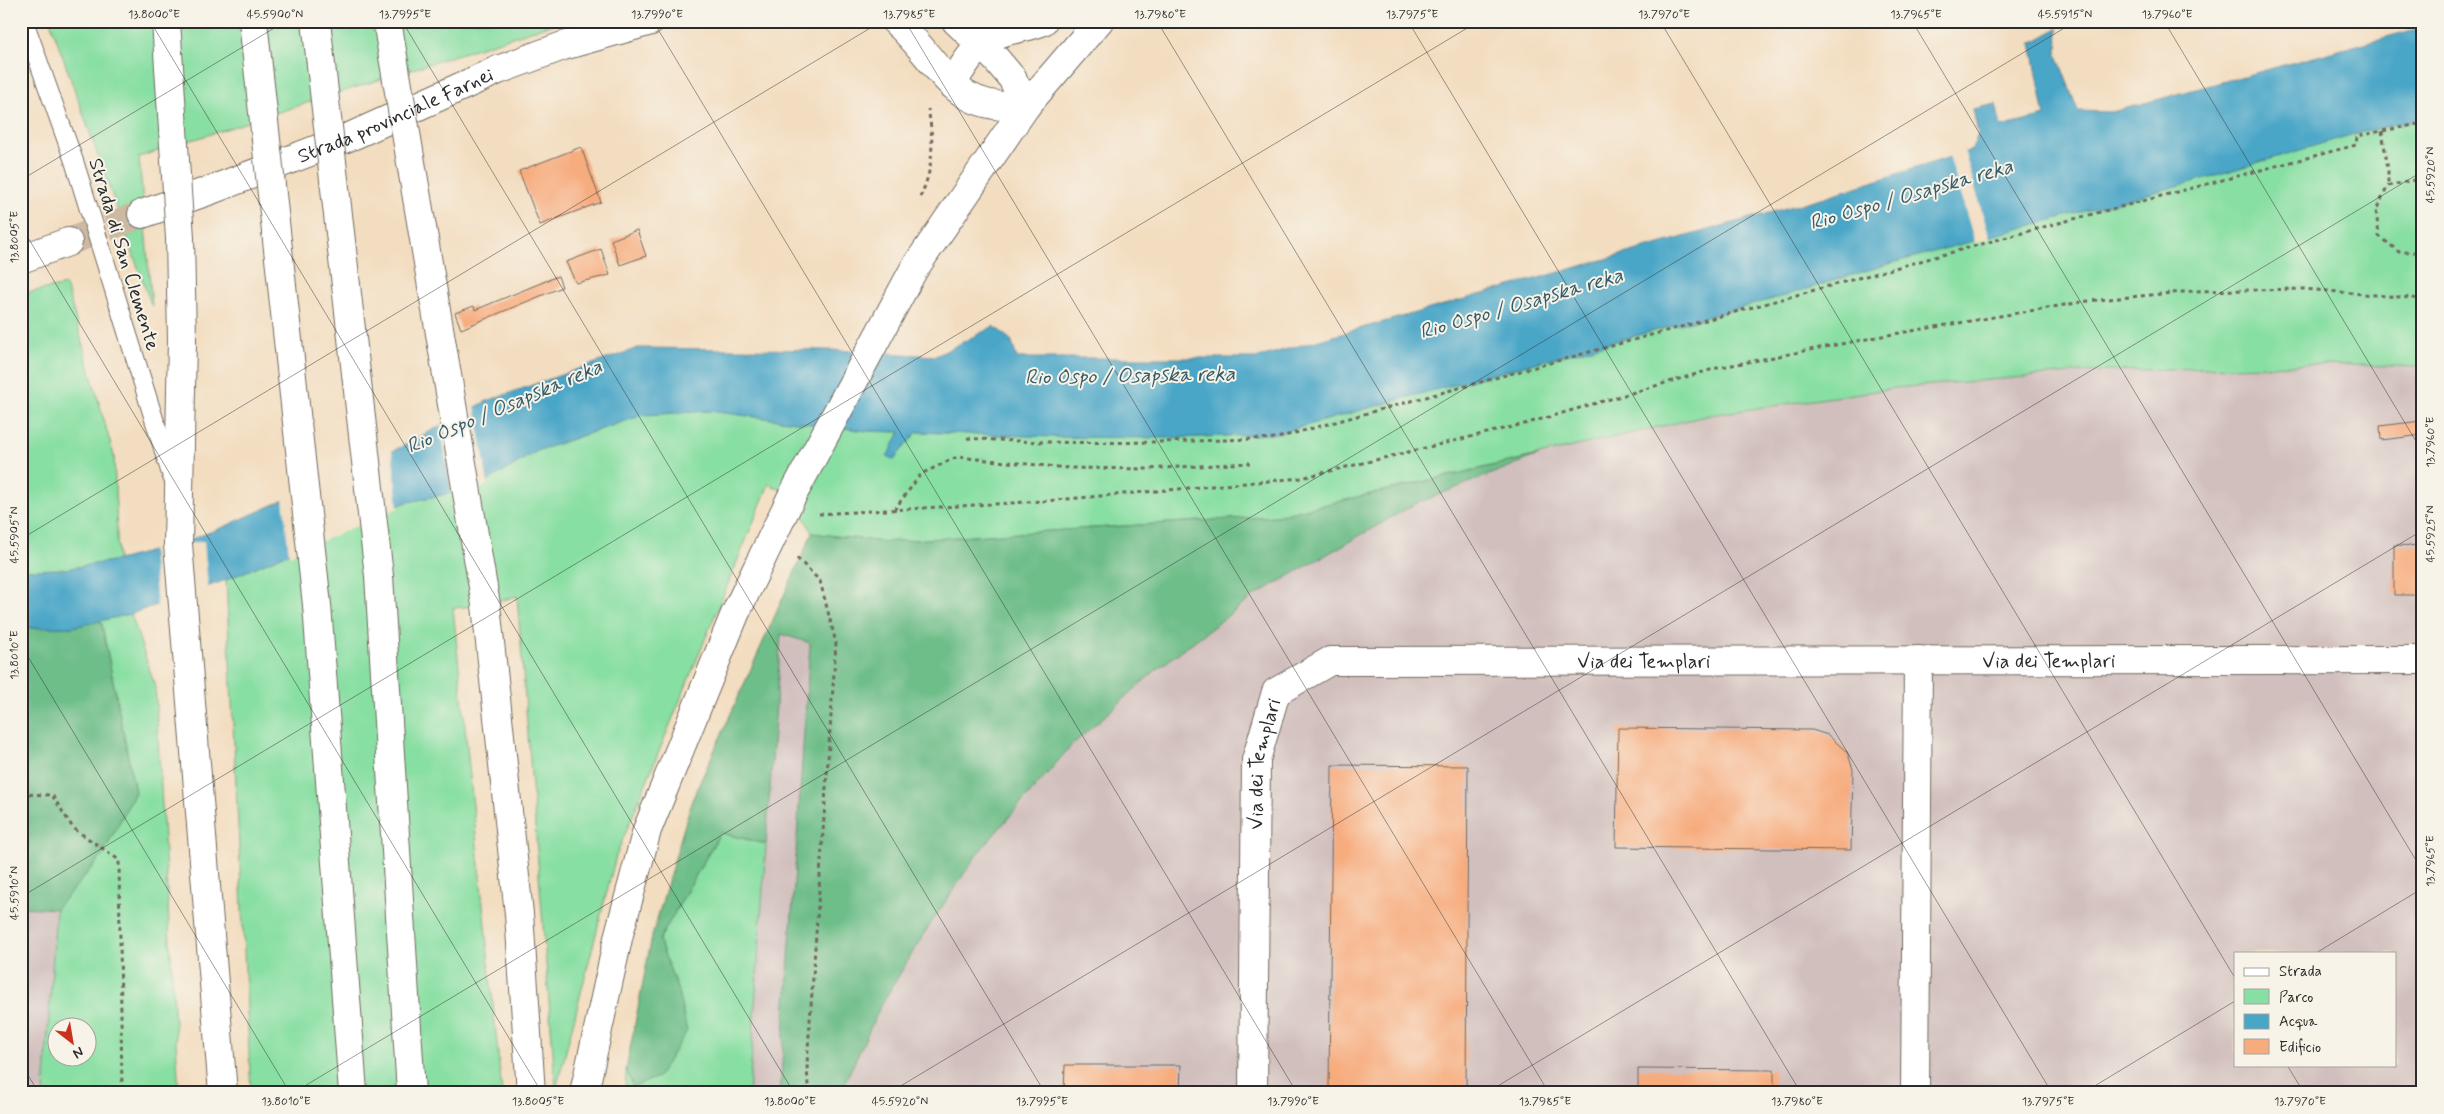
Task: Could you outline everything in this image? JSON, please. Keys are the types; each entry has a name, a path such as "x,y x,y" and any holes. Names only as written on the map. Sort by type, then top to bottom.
{"main road":[{"path":"166,21 180,238 182,340 178,544 223,1093"},
{"path":"253,21 317,605 353,1093"},
{"path":"316,21 379,576 411,1093"},
{"path":"387,21 486,605 519,914 531,1093"},
{"name":"Strada provinciale Farnei","path":"142,214 211,190 354,135 498,70 563,46 651,21"},
{"path":"895,21 910,34 929,60 952,84 970,99 1002,108 1026,106"},
{"path":"956,21 1012,78 1026,106"},
{"path":"952,84 980,44 999,33 1034,26 1043,21"},
{"path":"584,1093 619,934 647,830 735,614 793,495 914,268 1026,106 1099,21"},
{"path":"21,259 68,242"},
{"path":"1915,1093 1918,660"},
{"name":"Via dei Templari","path":"1253,1093 1256,760 1276,692 1330,661 2423,660"}],"lane":[{"name":"Strada di San Clemente","path":"24,21 74,161 179,501"}],"path":[{"path":"849,21 865,30"},
{"path":"918,202 926,186 932,159 930,127 925,102"},
{"path":"967,438 1024,442 1176,442 1277,438 1932,258 2356,146 2357,136 2423,123"},
{"path":"2382,131 2388,168 2388,186 2376,210 2379,236 2399,252 2423,252"},
{"path":"2388,186 2423,178"},
{"path":"813,514 894,511 1195,489 1301,478 1528,423 1717,368 1882,336 2088,301 2193,291 2304,289 2423,299"},
{"path":"894,511 921,474 957,457 1068,468 1146,469 1250,463"},
{"path":"794,555 820,581 836,643 807,1064 808,1086"},
{"path":"21,794 52,795 73,828 119,860 122,1093"}],"shaded area":[{"path":"2321,364 2423,367 2423,1093 840,1093 881,1005 925,932 978,853 1070,746 1156,670 1254,596 1415,504 1539,455 1710,415 1895,388 2084,372"},
{"path":"781,634 810,643 780,1093 749,1093"},
{"path":"21,907 56,909 44,1093 21,1093"}],"green space":[{"path":"50,21 562,21 139,157 152,307"},
{"path":"2423,118 2423,367 2321,364 2084,372 1895,388 1710,415 1276,516 883,542 812,533 793,495 769,484 616,856 556,1090 517,596 486,605 453,608 502,1093 251,1093 226,580 404,503 478,487 537,451 643,415 709,411 867,431 901,432 888,457 894,459 917,432 1055,437 1174,438 1276,434 1773,299 1885,265 2354,134"},
{"path":"21,190 31,220 21,224"},
{"path":"66,285 114,456 118,560 66,569 21,570 21,294"},
{"path":"1539,455 1415,504 1254,596 1156,670 1071,746 978,853 925,932 881,1005 840,1093 780,1093 810,643 781,634 766,844 720,833 659,940 678,991 687,1031 658,1077 633,1087 626,1069 652,936 692,800 812,533 883,542 1276,516"},
{"path":"131,614 155,686 179,1093 44,1093 48,1032 48,1066 98,1066 98,1016 49,1016 56,909 102,856 135,792 101,620"},
{"path":"101,620 135,792 102,856 56,909 21,907 21,628 73,627"},
{"path":"720,833 766,844 749,1093 625,1093 626,1069 633,1087 678,991 659,940"}],"water":[{"name":"Rio Ospo / Osapska reka","path":"2423,27 2423,118 2354,134 2203,179 1885,265 1773,299 1276,434 1174,438 1055,437 917,432 894,459 887,457 900,432 867,431 709,411 643,415 537,451 478,487 404,503 226,580 131,614 73,627 21,628 21,570 66,569 118,560 178,544 226,526 395,450 487,401 638,348 832,350 936,356 994,326 1011,340 1017,358 1256,358 1825,197 1972,150 1978,134 1973,109 1996,104 2001,127 2045,116 2031,43 2058,28 2057,55 2078,111 2112,112"}],"pier":[{"path":"1964,150 1990,239 1975,243 1949,155"},
{"path":"475,405 488,484 479,490 452,495 440,423"},
{"path":"392,449 398,508 289,555 283,498"},
{"path":"204,541 208,589 157,607 152,549"}],"building":[{"path":"581,147 601,202 540,225 519,171"},
{"path":"637,230 646,256 620,265 611,240"},
{"path":"601,249 610,275 576,283 566,262"},
{"path":"558,276 562,287 461,329 455,313 474,306 475,310"},
{"path":"2421,421 2423,435 2381,440 2380,426"},
{"path":"2394,545 2423,546 2423,595 2394,595"},
{"path":"1618,728 1812,730 1828,735 1847,752 1853,769 1851,850 1616,847"},
{"path":"1332,765 1468,766 1466,1093 1329,1093"},
{"path":"1065,1065 1181,1065 1180,1093 1064,1093"},
{"path":"1638,1069 1774,1070 1774,1093 1638,1093"}],"tunnel":[{"path":"68,242 142,214"}]}
